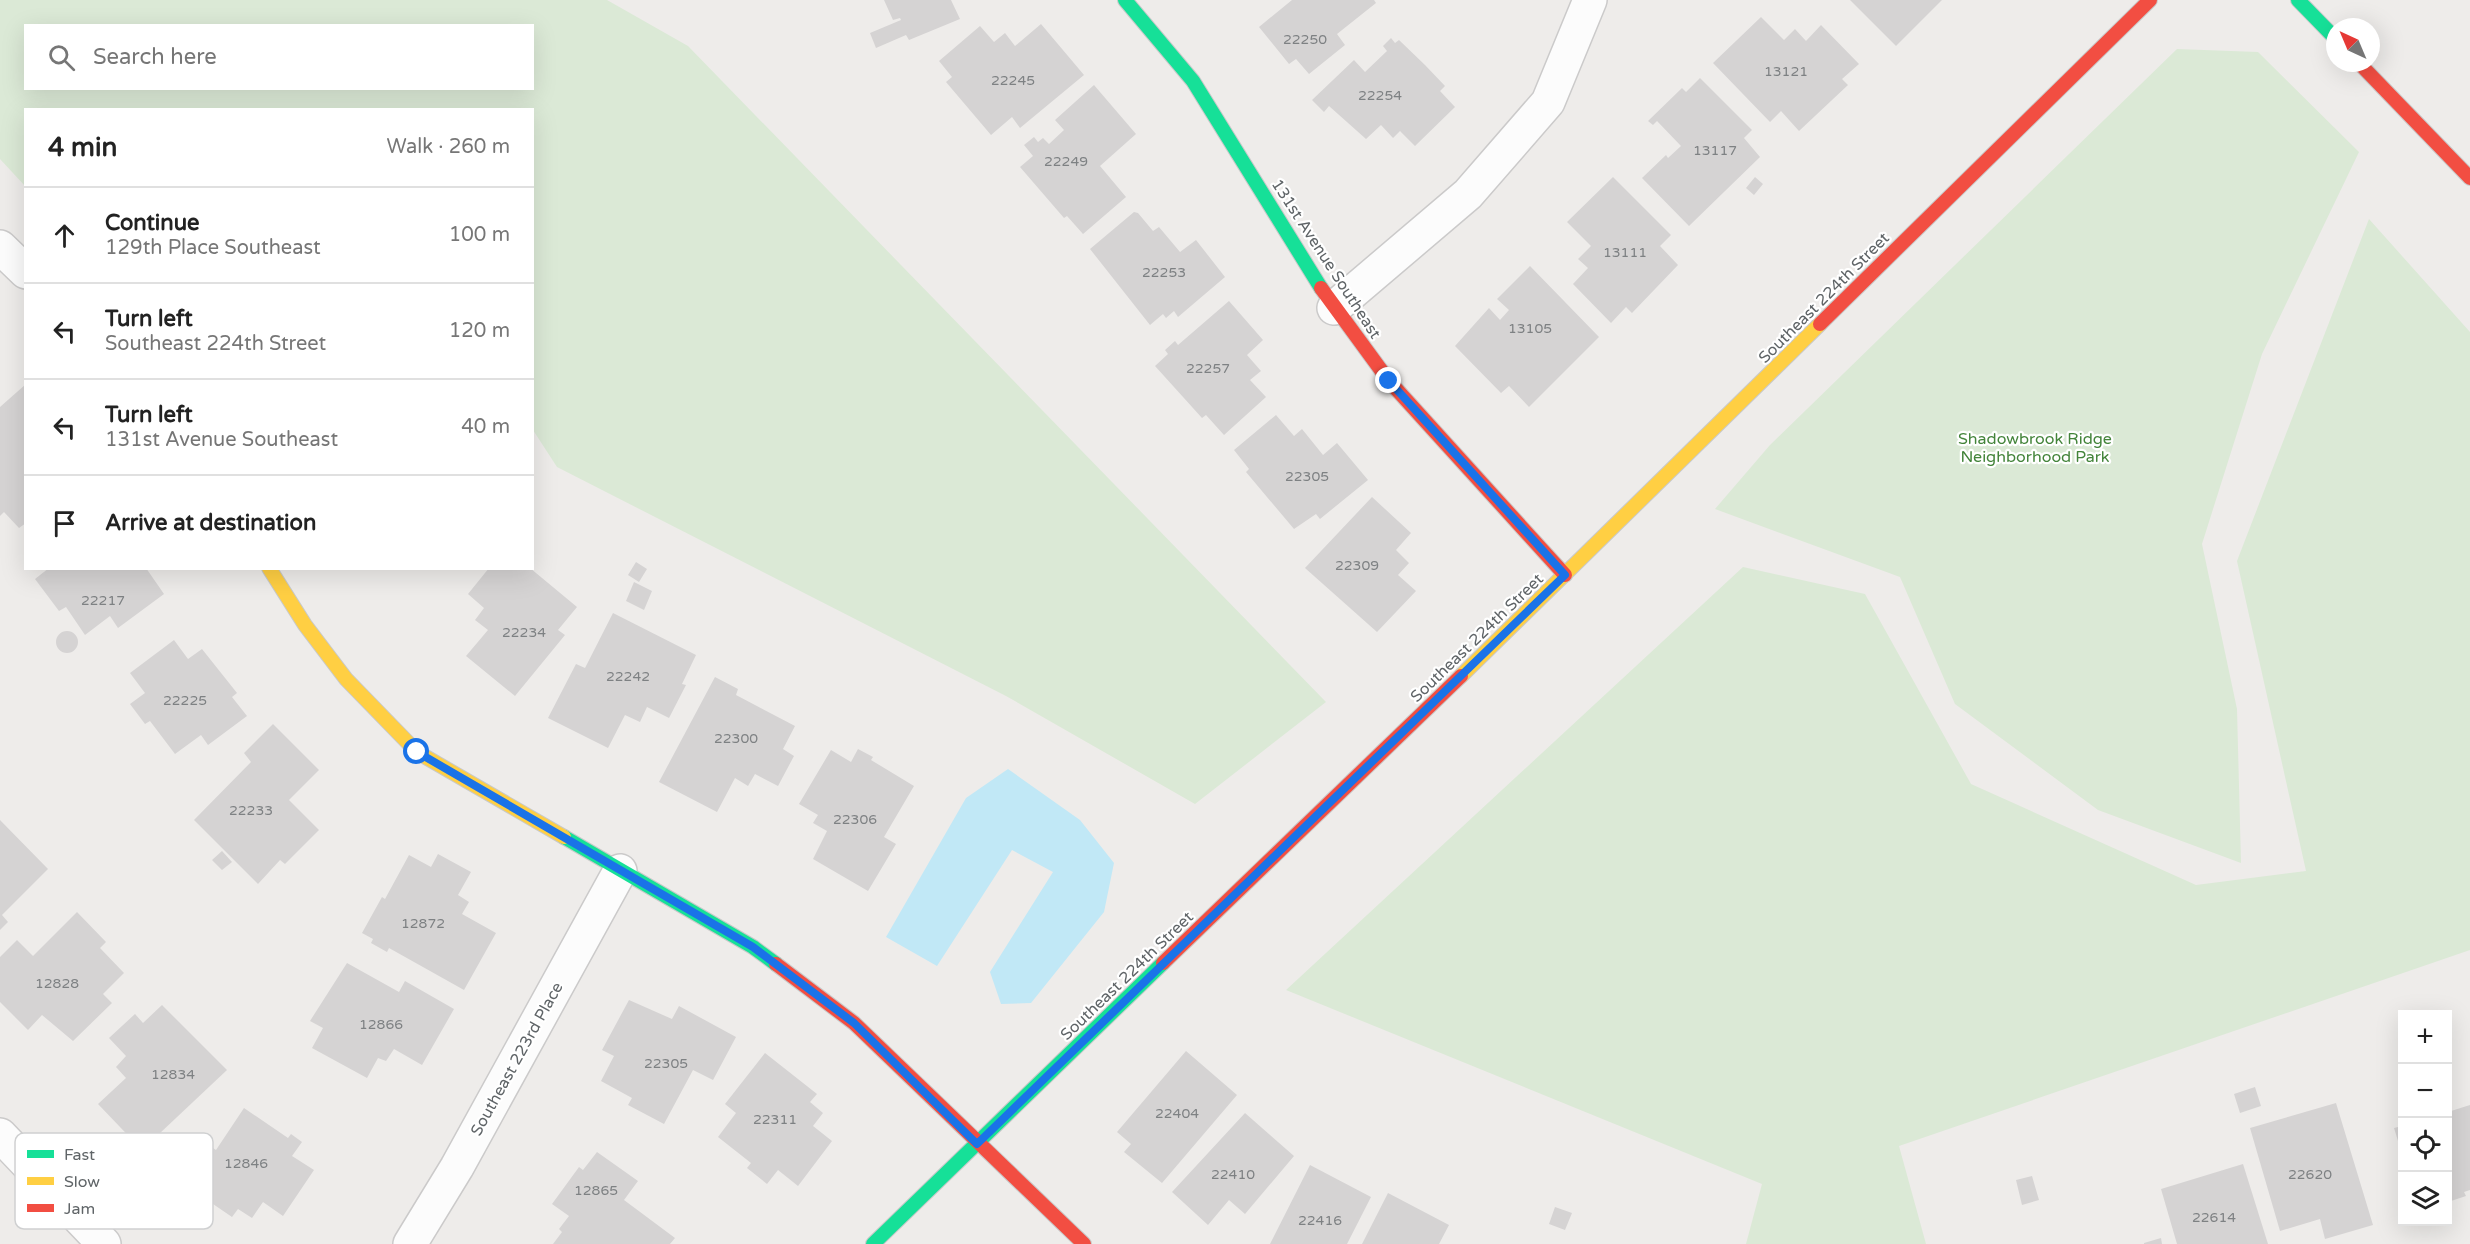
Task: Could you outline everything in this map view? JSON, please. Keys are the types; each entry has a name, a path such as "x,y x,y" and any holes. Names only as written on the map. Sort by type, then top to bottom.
{"street":[{"name":"131st Avenue Southeast","path":"1125,0 1193,81 1334,308 1389,381 1565,575"},
{"path":"1334,308 1468,194 1548,102 1590,0"},
{"name":"Southeast 224th Street","path":"873,1244 1565,575 2150,0"},
{"path":"2298,0 2326,29"},
{"path":"2368,72 2470,178"},
{"path":"0,247 24,271"},
{"path":"270,570 305,625 346,679 417,752 753,947 854,1023 977,1144 1084,1244"},
{"name":"Southeast 223rd Place","path":"410,1244 457,1167 620,871"},
{"path":"0,1135 15,1151"},
{"path":"90,1229 104,1244"}],"green space":[{"path":"0,0 607,0 688,46 1326,702 1195,804 1006,696 557,467 534,432 534,108 24,108 24,185 0,159"},
{"name":"Shadowbrook Ridge Neighborhood Park","path":"2177,49 2258,52 2359,152 2262,354 2202,544 2237,709 2241,863 2098,810 1955,704 1900,577 1715,509 1770,445"},
{"path":"2369,219 2470,332 2470,950 1899,1146 1926,1244 1746,1244 1762,1184 1286,990 1743,567 1865,594 1971,784 2196,885 2306,871 2237,561"}],"water":[{"path":"1008,769 1080,820 1114,863 1104,912 1031,1003 1001,1004 990,972 1053,872 1012,850 937,966 886,937 966,798"}],"building":[{"path":"884,0 951,0 960,19 909,40 906,35 876,48 870,33 901,20 900,18 893,20"},
{"path":"1292,0 1374,0 1376,3 1337,34 1345,45 1309,74 1296,59 1289,64 1259,27"},
{"path":"1850,0 1942,0 1896,46"},
{"path":"1761,17 1784,40 1795,29 1806,41 1821,25 1859,64 1842,79 1848,85 1799,131 1781,111 1770,122 1713,63"},
{"path":"1041,24 1084,75 1020,128 1012,117 991,135 946,82 952,77 939,61 980,26 994,42 1005,33 1015,46"},
{"path":"1391,38 1395,43 1399,40 1445,86 1440,91 1455,107 1415,146 1400,131 1393,138 1381,125 1366,139 1329,106 1324,112 1312,100 1354,60 1365,72 1387,51 1383,46"},
{"path":"1700,78 1752,130 1744,138 1760,157 1689,226 1642,178 1666,155 1668,158 1681,146 1657,121 1653,125 1648,121 1682,88 1686,92"},
{"path":"1094,85 1136,134 1100,166 1126,197 1083,234 1067,216 1064,218 1020,167 1033,156 1024,145 1034,137 1038,142 1043,138 1049,144 1064,130 1055,120"},
{"path":"1613,177 1671,235 1660,246 1678,265 1632,313 1626,307 1611,323 1573,284 1588,268 1578,259 1591,246 1567,222"},
{"path":"1755,177 1763,184 1754,195 1746,188"},
{"path":"1134,212 1138,213 1153,231 1159,227 1180,252 1196,240 1225,277 1178,317 1174,311 1166,318 1163,314 1150,325 1090,249"},
{"path":"1530,266 1599,337 1529,407 1509,386 1501,393 1455,346 1489,308 1500,320 1509,310 1497,299"},
{"path":"1229,301 1263,340 1247,355 1261,371 1250,380 1266,397 1224,435 1206,415 1202,418 1155,366 1168,354 1165,350 1175,341 1178,345"},
{"path":"24,386 24,524 19,528 4,512 0,516 0,407"},
{"path":"1276,415 1294,436 1302,429 1323,455 1337,443 1368,480 1320,519 1316,514 1294,529 1246,472 1249,469 1234,450"},
{"path":"1372,497 1411,533 1396,550 1409,563 1398,575 1416,591 1377,632 1305,568"},
{"path":"636,562 647,569 639,582 628,575"},
{"path":"46,570 147,570 164,594 118,628 110,616 85,635 66,607 59,611 35,579"},
{"path":"487,570 532,570 577,607 558,630 565,635 515,696 466,656 488,630 475,620 484,608 468,594"},
{"path":"634,582 652,591 644,610 626,601"},
{"path":"613,613 696,655 682,684 686,685 669,718 647,707 640,722 625,715 608,748 548,718 576,664 585,668"},
{"path":"67,631 75,634 78,642 75,650 67,653 59,650 56,642 59,634"},
{"path":"174,640 188,659 202,649 237,693 232,697 247,716 208,745 201,735 175,754 150,721 145,724 130,704 145,693 130,673"},
{"path":"715,677 738,689 736,695 795,726 783,749 794,756 778,786 755,774 748,786 735,778 717,812 659,782"},
{"path":"273,724 319,770 289,800 319,830 285,864 280,860 258,884 194,820 251,762 244,753"},
{"path":"858,749 873,757 871,760 914,786 884,837 896,844 868,891 813,859 827,831 813,823 818,815 799,804 831,750 851,762"},
{"path":"0,820 48,869 2,915 8,922 0,930"},
{"path":"222,851 232,862 222,870 212,860"},
{"path":"438,854 471,872 458,895 469,902 462,914 496,933 464,990 389,948 387,952 371,943 373,939 362,933 382,897 385,899 409,855 431,867"},
{"path":"77,912 106,942 100,948 124,973 103,994 112,1003 73,1041 42,1015 28,1030 0,1002 0,957 17,940 33,956"},
{"path":"347,963 399,992 405,981 454,1009 422,1065 394,1049 386,1061 378,1058 367,1078 312,1048 323,1028 310,1021"},
{"path":"629,1000 672,1019 679,1006 736,1037 713,1080 693,1070 664,1124 628,1105 632,1098 601,1081 614,1056 602,1050"},
{"path":"162,1005 227,1070 160,1133 126,1133 98,1104 126,1078 116,1067 126,1056 109,1038 135,1014 143,1023"},
{"path":"1186,1051 1237,1095 1162,1183 1124,1152 1131,1144 1117,1132"},
{"path":"765,1053 817,1094 810,1102 823,1113 813,1126 832,1141 798,1186 778,1170 767,1184 747,1168 751,1163 718,1137 736,1113 725,1104"},
{"path":"2255,1087 2261,1106 2240,1113 2234,1094"},
{"path":"2336,1103 2373,1225 2325,1239 2320,1219 2280,1231 2250,1128"},
{"path":"2470,1105 2470,1190 2464,1192 2466,1196 2452,1201 2452,1118 2452,1111"},
{"path":"244,1108 288,1138 291,1134 302,1142 292,1156 314,1170 283,1216 263,1202 252,1218 238,1209 232,1217 213,1204 213,1148 216,1150"},
{"path":"1245,1113 1294,1156 1245,1214 1229,1200 1208,1225 1172,1192"},
{"path":"2398,1127 2398,1141 2394,1128"},
{"path":"597,1152 638,1181 624,1200 675,1238 670,1244 553,1244 562,1232 559,1229 569,1216 552,1204 579,1167 583,1170"},
{"path":"2243,1164 2268,1244 2177,1244 2161,1189"},
{"path":"1310,1165 1371,1197 1347,1244 1270,1244"},
{"path":"2032,1176 2039,1200 2022,1205 2016,1180"},
{"path":"1388,1193 1449,1225 1439,1244 1362,1244"},
{"path":"1555,1207 1572,1213 1565,1230 1549,1224"},
{"path":"2161,1238 2162,1244 2144,1244 2144,1243"}],"traffic: fast":[{"path":"1125,0 1193,81 1321,288"},
{"path":"2298,0 2326,29"},
{"path":"564,837 753,947 776,964"},
{"path":"873,1244 1163,963"}],"traffic: slow":[{"path":"1461,676 1820,324"},
{"path":"270,570 305,625 346,679 417,752 564,837"}],"traffic: jam":[{"path":"1820,324 2150,0"},
{"path":"2368,72 2470,178"},
{"path":"1321,288 1389,381 1565,575"},
{"path":"1163,963 1461,676"},
{"path":"776,964 854,1023 1084,1244"}],"route":[{"path":"417,752 753,947 854,1023 977,1144 1565,575 1389,381"}]}
